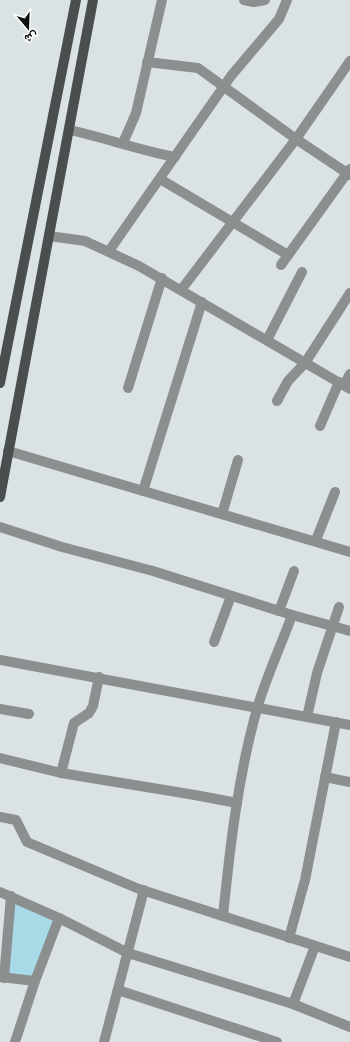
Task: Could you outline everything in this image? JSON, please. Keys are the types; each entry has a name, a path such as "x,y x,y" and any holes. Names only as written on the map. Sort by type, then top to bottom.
{"main road":[{"path":"0,383 76,0"},
{"path":"0,497 70,130 93,0"}],"street":[{"path":"123,143 136,113 162,0"},
{"path":"244,0 254,2 265,0"},
{"path":"109,251 224,86 279,19 287,0"},
{"path":"181,290 232,221 296,139 350,61"},
{"path":"147,62 198,68 296,139 349,172 281,265"},
{"path":"70,130 123,143 141,150 175,157"},
{"path":"160,179 288,255"},
{"path":"49,236 84,242 109,251 162,278 344,385"},
{"path":"267,340 302,272"},
{"path":"128,388 162,278"},
{"path":"277,401 288,381 305,363 350,293"},
{"path":"143,491 202,302"},
{"path":"320,426 350,374"},
{"path":"8,451 316,540 350,552"},
{"path":"222,514 238,460"},
{"path":"316,540 335,492"},
{"path":"0,527 62,547 153,571 292,615 350,631"},
{"path":"279,611 294,571"},
{"path":"214,642 232,596"},
{"path":"307,717 317,673 339,607"},
{"path":"222,916 237,804 257,709 292,615"},
{"path":"0,660 99,677 257,709 350,725"},
{"path":"61,773 74,724 89,713 93,706 99,677"},
{"path":"0,709 29,714"},
{"path":"289,938 305,880 336,722"},
{"path":"0,758 61,773 195,795 237,804"},
{"path":"325,777 350,782"},
{"path":"0,817 16,820 27,842 144,890 350,957"},
{"path":"104,1042 144,890"},
{"path":"0,892 59,918 128,953 293,1004 350,1027"},
{"path":"11,896 2,977 35,981"},
{"path":"16,1042 35,981 59,918"},
{"path":"293,1004 314,946"},
{"path":"118,990 277,1042"}],"shaded area":[{"path":"13,898 54,920 34,978 6,975"}]}
